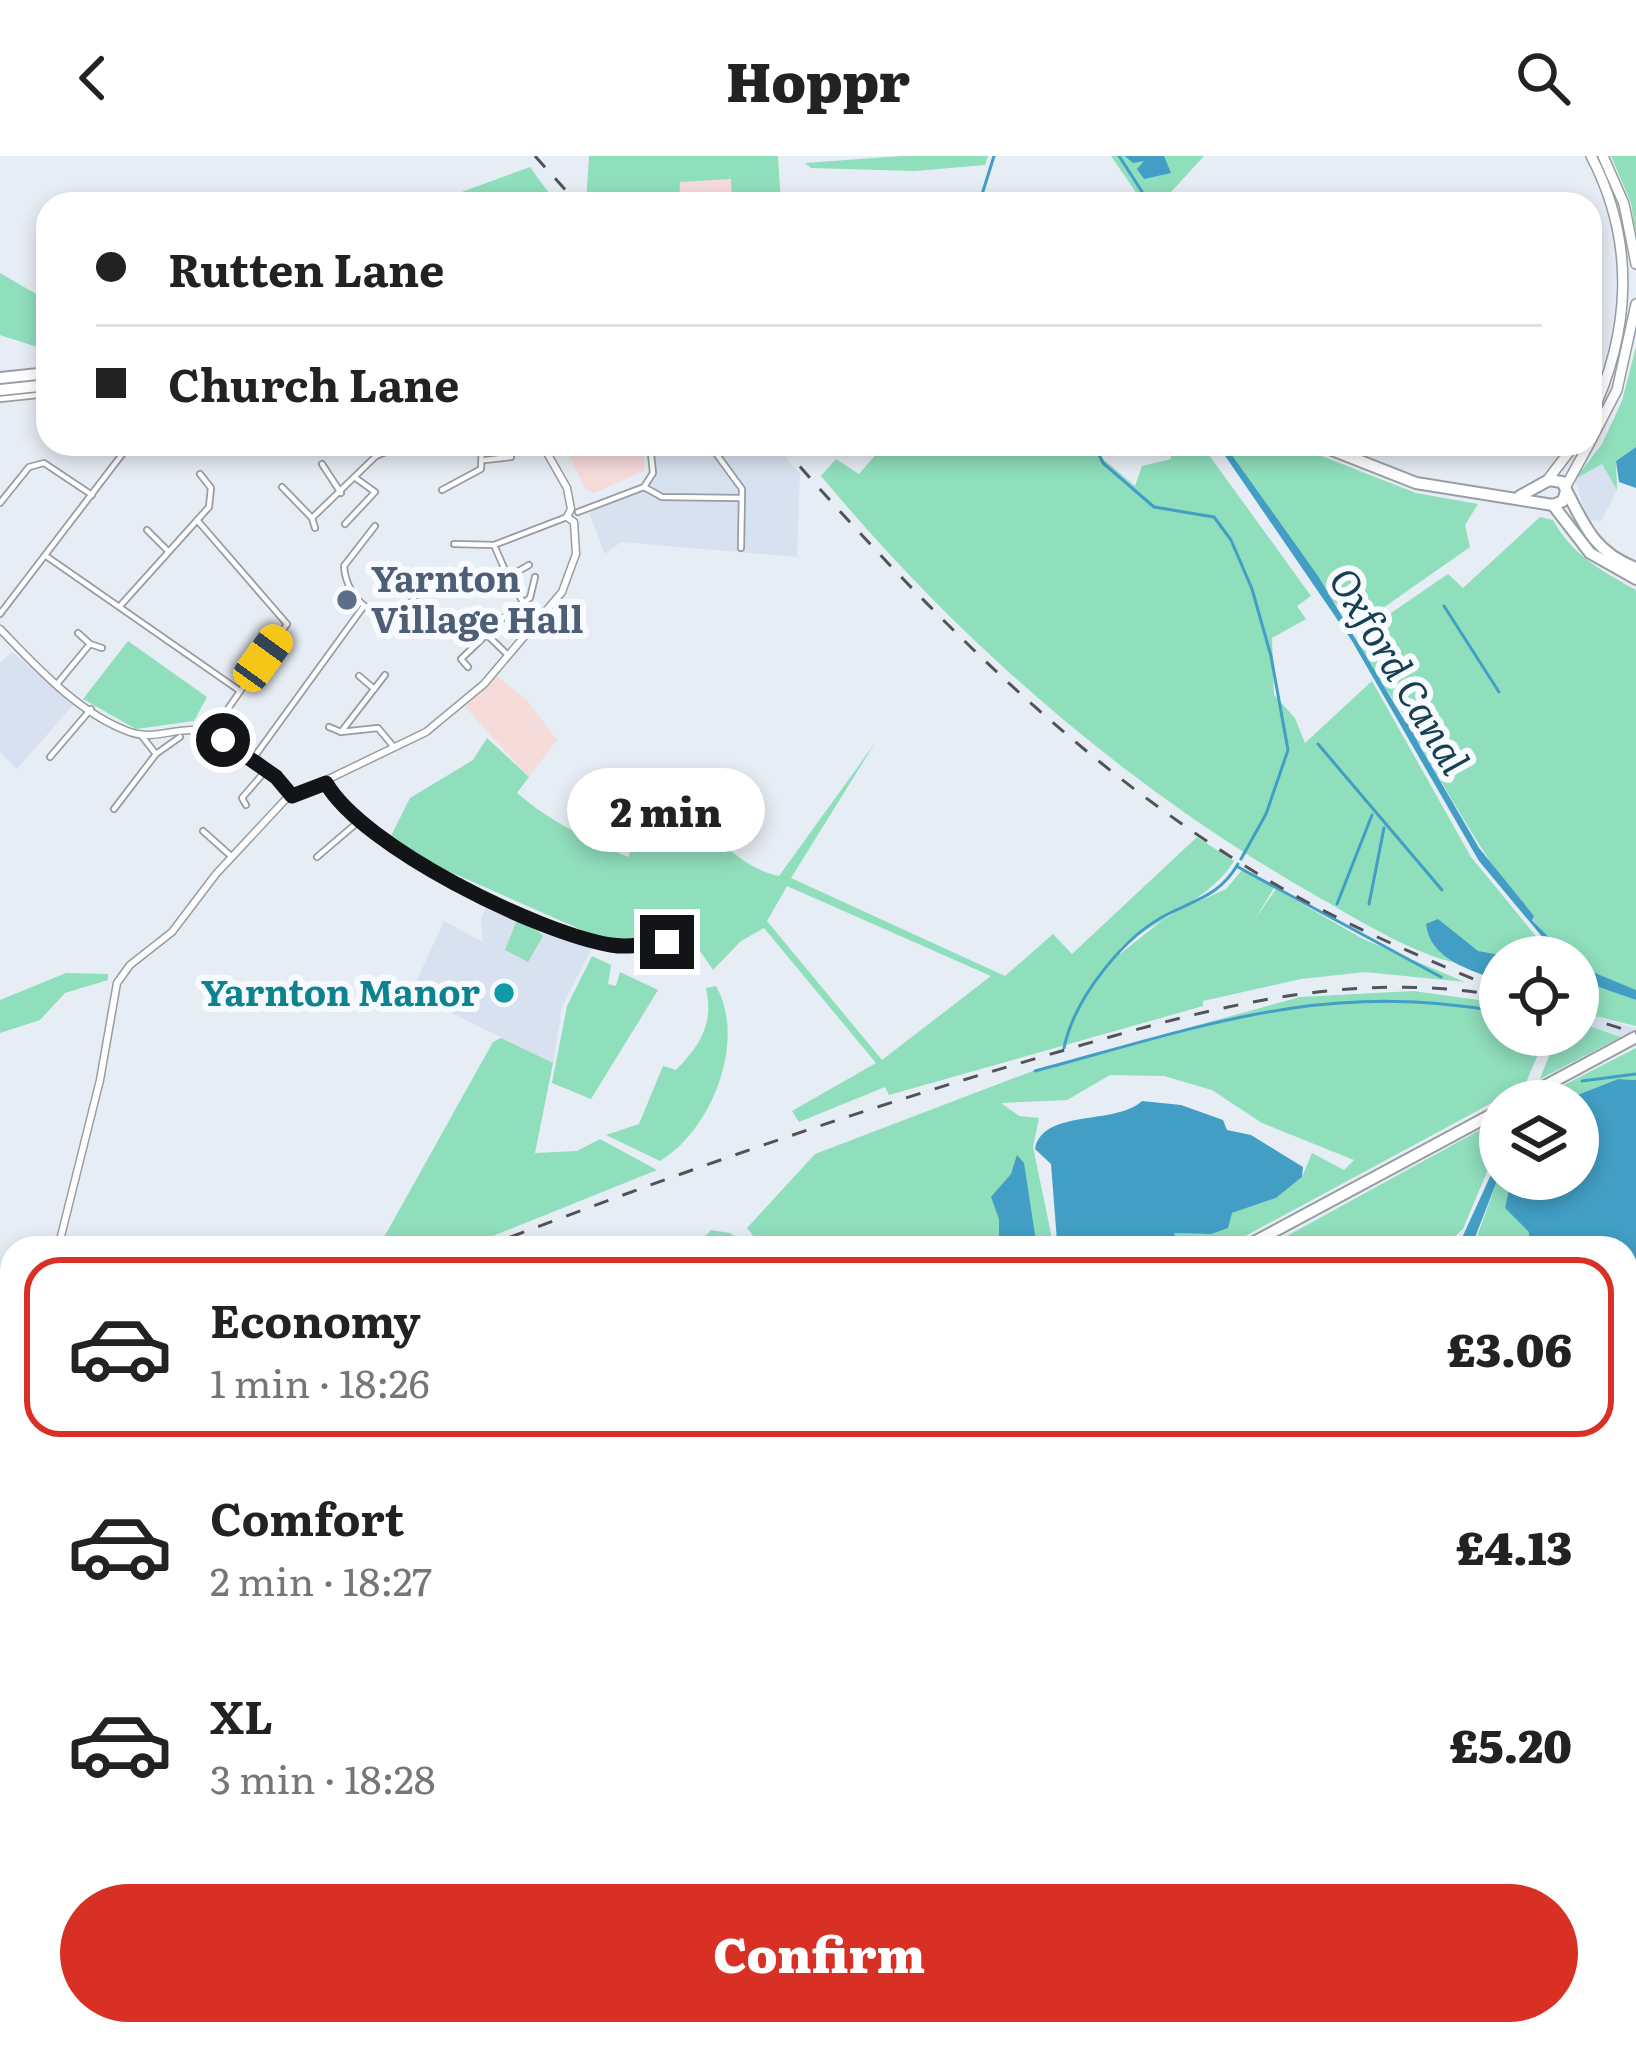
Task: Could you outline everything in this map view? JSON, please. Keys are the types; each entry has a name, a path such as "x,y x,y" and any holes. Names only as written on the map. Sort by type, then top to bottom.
{"highway":[{"path":"0,378 36,374"},
{"path":"0,394 36,387"},
{"path":"1347,456 1416,483 1551,505 1563,501 1566,489"},
{"path":"1511,497 1559,481 1594,542 1636,568"},
{"path":"1544,484 1551,505 1600,561 1636,579"},
{"path":"1556,1080 1636,1037"},
{"path":"1265,1236 1479,1121"}],"main road":[{"path":"1591,156 1619,229 1625,296 1616,353 1602,388"},
{"path":"1603,156 1624,204 1636,264"},
{"path":"1602,418 1617,390 1636,304"},
{"path":"1544,484 1565,456"},
{"path":"1566,489 1582,456"}],"street":[{"path":"0,394 36,394"},
{"path":"0,614 121,456"},
{"path":"312,518 376,456"},
{"path":"442,490 477,474 484,456"},
{"path":"60,1236 78,1152 100,1081 119,977 172,932 232,857 292,796 445,720 509,656 562,592 575,554 573,515 547,456"},
{"path":"454,544 494,545 644,487 653,473 652,456"},
{"path":"718,456 742,489 741,548"},
{"path":"485,460 512,457"},
{"path":"0,503 29,467 44,463 92,495"},
{"path":"322,464 341,493"},
{"path":"120,606 212,498 200,474"},
{"path":"345,524 375,492 356,479"},
{"path":"282,487 315,527"},
{"path":"644,487 662,497 739,498"},
{"path":"196,520 287,624 211,733"},
{"path":"375,526 343,569 364,606 392,617 410,600"},
{"path":"147,530 168,550"},
{"path":"494,545 523,602"},
{"path":"46,556 240,691"},
{"path":"485,590 529,565"},
{"path":"468,667 461,659 500,616 535,592 535,577"},
{"path":"254,759 364,606"},
{"path":"0,629 57,684 141,735 157,754"},
{"path":"78,633 102,648"},
{"path":"486,634 509,656"},
{"path":"57,684 90,644"},
{"path":"341,732 385,675"},
{"path":"359,676 372,687"},
{"path":"55,755 76,735 92,709"},
{"path":"329,727 341,732 378,728 393,746"},
{"path":"141,735 211,733 254,759 292,796"},
{"path":"113,808 157,754 180,737"},
{"path":"241,800 267,770"},
{"path":"326,783 379,842 552,928 612,946 667,942"},
{"path":"317,856 358,822"},
{"path":"205,836 232,857"}],"shaded area":[{"path":"731,179 732,192 679,192 679,182"},
{"path":"570,456 644,456 644,471 594,493 585,489"},
{"path":"651,456 785,456 800,474 797,557 621,542 605,554 589,513 650,486"},
{"path":"1602,464 1617,490 1601,521 1588,520 1575,479"},
{"path":"12,652 74,704 17,769 0,752 0,663"},
{"path":"496,675 527,700 557,740 529,777 465,707"},
{"name":"Yarnton Manor","path":"488,902 596,940 562,1006 553,1063 411,993 444,921 483,942 481,920"},
{"path":"1599,1018 1636,1028 1636,1041 1599,1029"}],"green space":[{"path":"589,156 778,156 780,192 732,192 731,179 680,182 680,192 587,192"},
{"path":"988,156 985,165 915,171 811,168 805,163"},
{"path":"1111,156 1204,156 1171,192 1136,192"},
{"path":"1611,156 1636,156 1636,235 1631,203"},
{"path":"530,167 548,192 462,192"},
{"path":"0,273 36,294 36,347 0,335"},
{"path":"1636,347 1636,447 1616,461 1617,490 1602,464 1575,479 1593,456 1602,456 1602,444 1622,401"},
{"path":"875,456 1101,456 1135,486 1142,466 1171,456 1210,456 1311,596 1297,606 1306,619 1272,638 1274,695 1295,718 1305,743 1372,681 1471,857 1536,936 1479,936 1479,964 1442,959 1353,917 1181,810 1051,710 931,598 821,476 836,459 859,474"},
{"path":"1232,456 1322,456 1416,493 1478,504 1465,525 1470,547 1353,629"},
{"path":"1540,517 1553,520 1579,553 1636,590 1636,990 1599,976 1599,936 1547,936 1525,910 1469,828 1417,741 1421,738 1365,660 1356,637 1448,574 1463,588"},
{"path":"128,641 207,697 194,721 136,729 83,699"},
{"path":"487,738 529,777 517,793 570,829 628,857 649,812 690,823 762,871 779,876 875,743 791,878 1005,976 1053,934 1072,954 1197,837 1234,861 1212,886 1176,912 1226,889 1243,869 1274,888 1255,919 1276,889 1363,939 1465,982 1365,972 1301,979 1203,1001 1203,1006 889,1095 885,1087 799,1122 792,1111 876,1063 764,928 741,941 713,970 685,929 656,941 600,938 387,844 410,798 473,760","holes":["787,886 991,976 882,1060 767,921","1162,920 1120,954 1120,948"]},
{"path":"519,915 543,936 528,962 505,950"},
{"path":"592,956 611,965 608,984 616,986 620,972 658,990 591,1099 552,1083 567,1006"},
{"path":"66,973 108,974 108,980 65,993 40,1020 0,1033 0,1000"},
{"path":"716,986 725,1008 726,1057 709,1106 695,1128 660,1161 606,1135 639,1124 663,1066 676,1070 699,1042 707,1023 706,988"},
{"path":"1599,986 1636,1000 1636,1026 1599,1017"},
{"path":"1413,991 1479,1000 1479,1056 1537,1056 1527,1080 1479,1080 1479,1110 1245,1236 1173,1233 1211,1234 1232,1213 1276,1198 1302,1177 1312,1153 1344,1170 1354,1160 1262,1123 1212,1090 1164,1076 1110,1075 1067,1100 1001,1103 1019,1116 1039,1118 1033,1147 1052,1236 1034,1236 1033,1229 1000,1236 753,1236 747,1228 815,1154 1038,1069 1300,997"},
{"path":"1599,1029 1621,1037 1599,1048"},
{"path":"501,1038 553,1063 535,1153 577,1151 600,1139 657,1170 493,1236 385,1236 493,1042"},
{"path":"1636,1048 1636,1080 1618,1079 1599,1086 1599,1080 1574,1080"},
{"path":"1549,1056 1584,1056 1540,1079"},
{"path":"1479,1131 1479,1191 1463,1229 1455,1236 1287,1236"},
{"path":"1490,1200 1507,1200 1505,1208 1530,1236 1477,1236"},
{"path":"711,1230 734,1236 705,1236"}],"water":[{"path":"1125,156 1164,156 1171,173 1144,179 1137,169 1144,161 1133,163"},
{"path":"1636,447 1636,488 1619,482 1616,461"},
{"path":"1225,456 1233,456 1318,576 1403,718 1420,729 1417,741 1479,848 1548,936 1542,936 1479,861 1352,641"},
{"path":"1438,919 1479,951 1479,973 1435,947 1426,924"},
{"path":"1599,975 1636,990 1636,1000 1599,987"},
{"path":"1618,1079 1636,1080 1636,1236 1529,1236 1505,1208 1507,1200 1599,1200 1599,1086"},
{"path":"1142,1101 1181,1105 1223,1120 1227,1130 1251,1135 1303,1167 1302,1177 1276,1198 1232,1213 1228,1228 1211,1234 1057,1236 1051,1164 1035,1149 1041,1136 1065,1122 1130,1109"},
{"path":"1017,1155 1024,1163 1035,1236 999,1236 991,1197 1011,1174"},
{"path":"1479,1200 1490,1200 1476,1236 1463,1236"}],"waterway":[{"path":"983,192 994,156"},
{"path":"1119,156 1142,192"},
{"path":"1100,456 1154,507 1214,517 1231,540 1252,589 1271,656 1288,750 1266,814 1241,859"},
{"path":"1444,606 1499,692"},
{"path":"1318,744 1442,890"},
{"path":"1337,904 1372,815"},
{"path":"1369,904 1384,828"},
{"path":"1064,1048 1078,1009 1119,952 1154,922 1217,888 1238,864"},
{"path":"1238,867 1441,977"},
{"path":"1035,1071 1209,1024 1321,1005 1378,1001 1479,1009"},
{"path":"1590,1080 1636,1074"}],"railway":[{"path":"535,156 567,192"},
{"path":"791,456 953,630 1143,796 1285,890 1479,981"},
{"path":"514,1236 882,1106 1195,1014 1316,992 1377,987 1479,993"},
{"path":"1599,1022 1636,1033"}],"place":[{"name":"Yarnton Village Hall","path":"347,600"},
{"name":"Yarnton Manor","path":"504,993"}],"route":[{"path":"223,740 254,759 292,796 326,783 379,842 546,926 612,946 667,942"}],"water label":[{"name":"Oxford Canal","path":"1399,671"}]}
